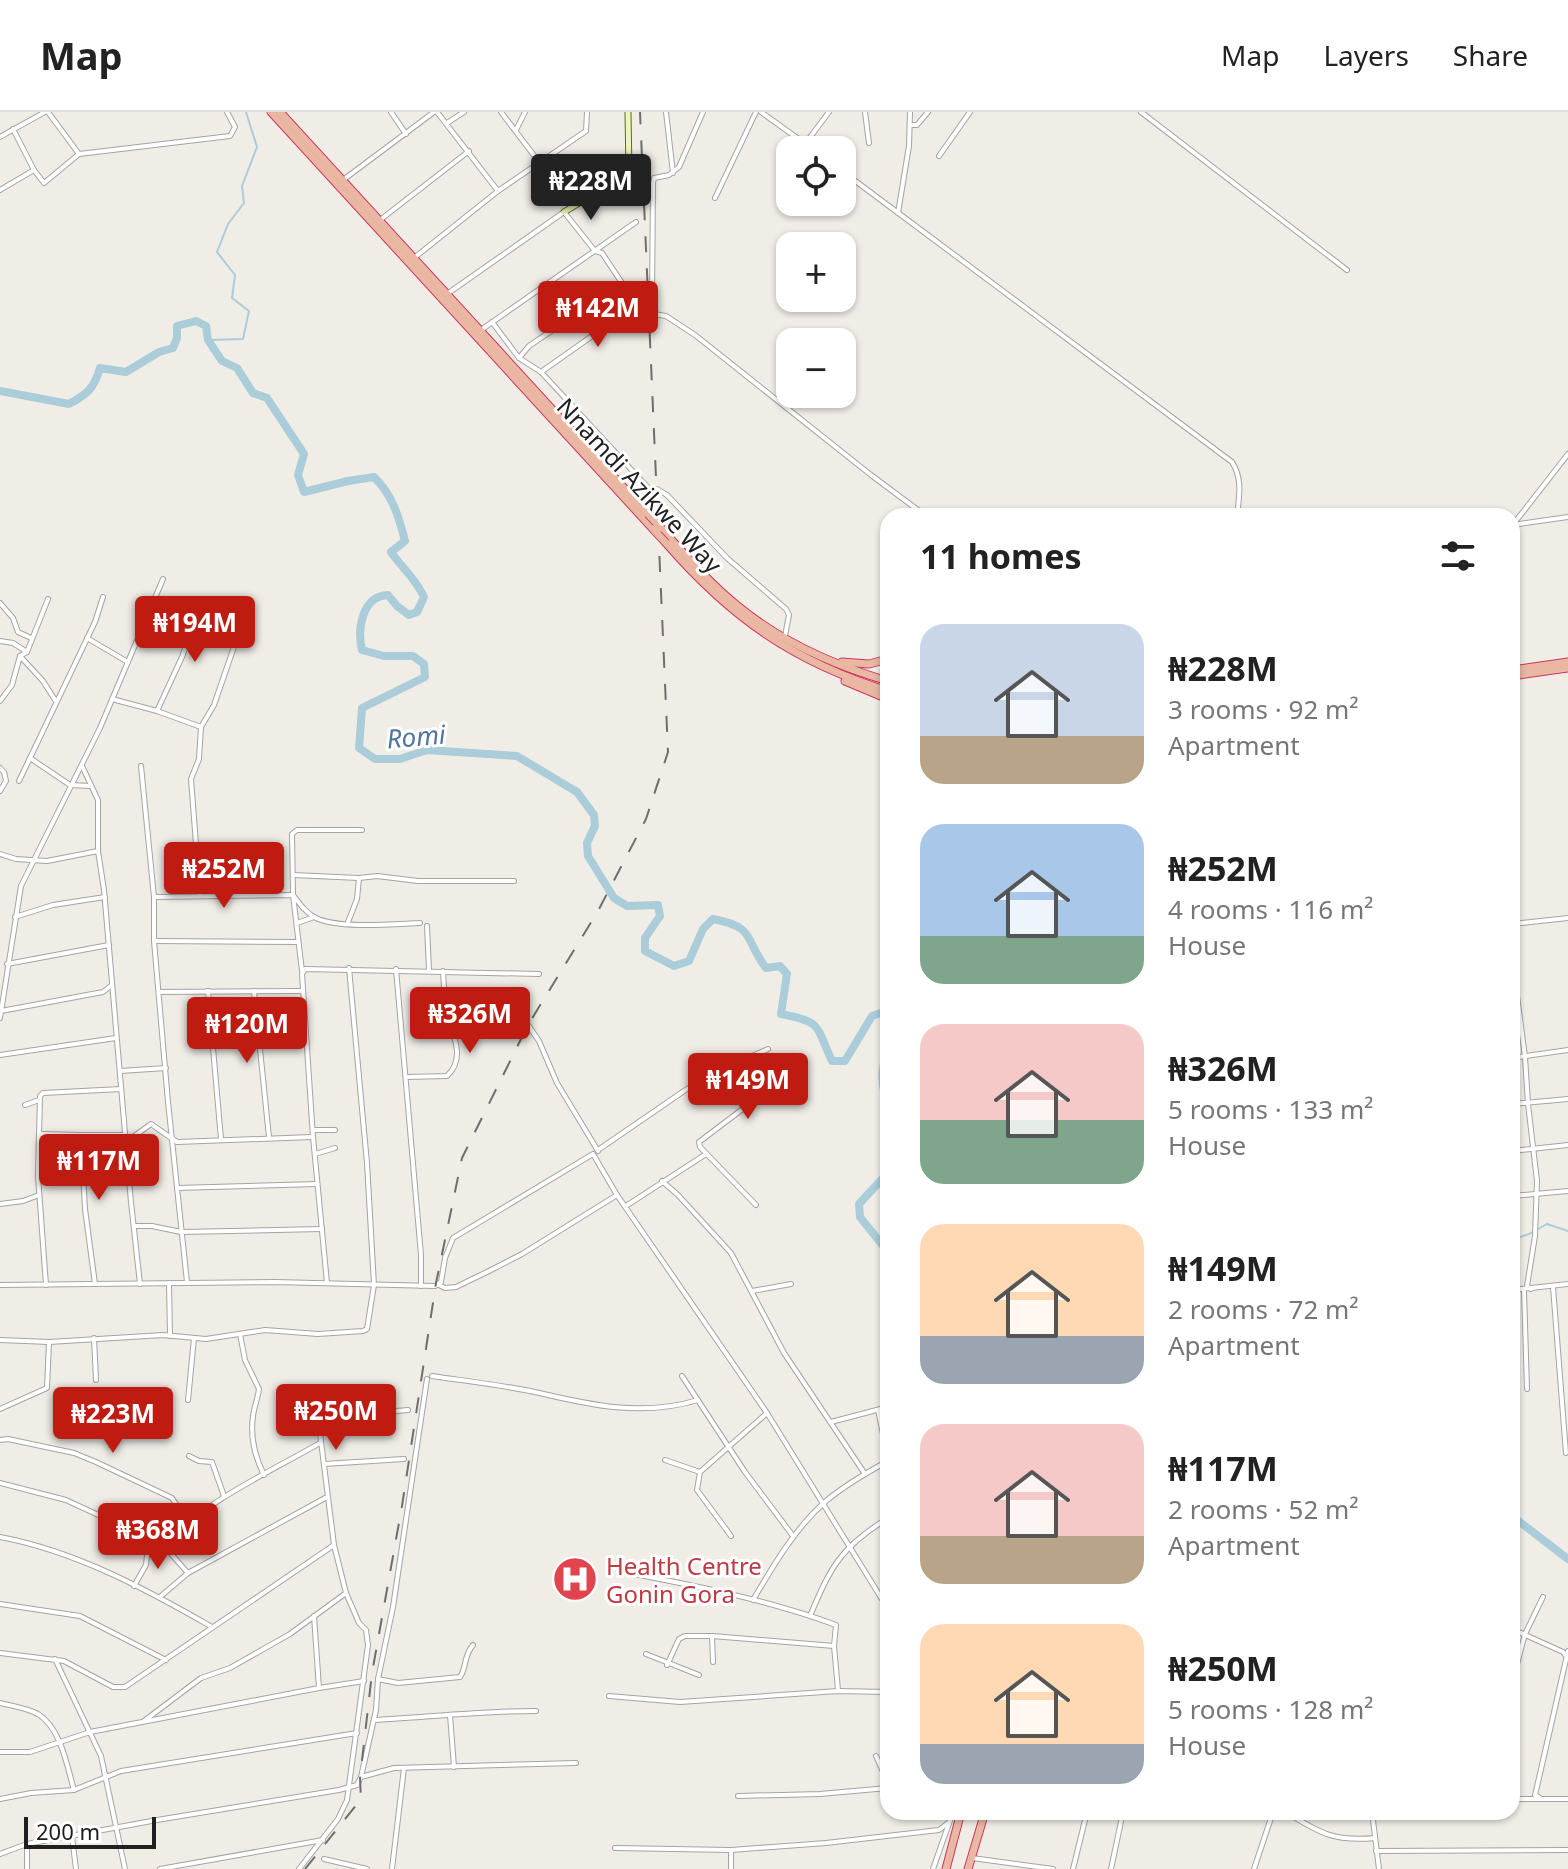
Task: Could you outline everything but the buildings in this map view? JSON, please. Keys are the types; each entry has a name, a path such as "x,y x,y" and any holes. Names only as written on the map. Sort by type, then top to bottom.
{"highway":[{"name":"Nnamdi Azikwe Way","path":"271,112 657,529 709,580 740,608 785,636 826,659 880,678"},
{"name":"Nnamdi Azikwe Way","path":"280,112 447,294 470,324 481,330 648,514 666,543 704,586 733,611 805,659 844,677 880,688"},
{"path":"796,642 849,664 880,661"},
{"path":"805,659 860,689 880,696"},
{"path":"1520,669 1568,665"},
{"path":"1520,674 1568,665"},
{"path":"946,1869 954,1820"},
{"path":"968,1869 983,1820"}],"main road":[{"path":"564,212 628,175 628,112"}],"street":[{"path":"0,137 46,112 79,154"},
{"path":"13,129 44,183 79,154 230,136 235,127 227,112"},
{"path":"391,112 406,134"},
{"path":"343,180 436,112 498,191"},
{"path":"447,123 464,112"},
{"path":"501,112 539,162"},
{"path":"516,130 525,112"},
{"path":"414,258 498,191 586,131 587,112"},
{"path":"666,112 673,173"},
{"path":"703,112 679,167 673,173 658,176 653,183 654,314 666,316 695,335 915,508"},
{"path":"715,198 758,112 793,136"},
{"path":"811,136 829,112"},
{"path":"865,112 869,143"},
{"path":"898,213 909,146 910,112"},
{"path":"910,125 917,125 928,112"},
{"path":"939,156 970,112"},
{"path":"1141,112 1347,270"},
{"path":"380,220 469,151"},
{"path":"0,190 34,170"},
{"path":"628,175 639,177"},
{"path":"856,182 1232,462 1240,485 1238,508"},
{"path":"447,294 564,212 595,251 602,253 622,283 529,346 519,358"},
{"path":"481,330 636,222"},
{"path":"541,372 639,303"},
{"path":"492,322 519,358 541,372 652,492 657,489 666,493 727,558 786,609 789,615 785,636"},
{"path":"1520,515 1568,454"},
{"path":"1520,524 1568,517"},
{"path":"0,1018 21,886 81,764 163,579"},
{"path":"19,781 87,638 103,597"},
{"path":"0,701 12,685 20,656 27,652 48,599"},
{"path":"0,603 13,618 18,632 31,637 27,652"},
{"path":"152,604 198,610 201,604"},
{"path":"157,711 182,657 201,604"},
{"path":"200,896 191,779 199,759 201,727 214,705 245,615 228,608 201,604"},
{"path":"87,638 126,662"},
{"path":"0,641 13,643 27,652"},
{"path":"20,656 43,681 55,700"},
{"path":"111,699 201,727"},
{"path":"30,758 70,785 91,786"},
{"path":"81,764 99,806 98,851 105,897 140,1284"},
{"path":"141,766 154,897 154,941 187,1282"},
{"path":"0,768 6,781 0,791"},
{"path":"327,1283 293,895 294,831 362,830"},
{"path":"0,854 34,861 98,851"},
{"path":"293,875 377,876 418,881 514,881"},
{"path":"348,923 357,899 359,878"},
{"path":"154,897 293,895"},
{"path":"293,895 314,917 348,923 420,923"},
{"path":"15,917 53,905 105,897"},
{"path":"297,923 314,917"},
{"path":"1520,923 1568,918"},
{"path":"427,926 429,970"},
{"path":"154,941 298,942"},
{"path":"7,964 109,945"},
{"path":"302,974 309,967 539,974"},
{"path":"0,1340 49,1342 94,1338 194,1338 265,1330 318,1334 363,1331 369,1325 374,1285 367,1163 349,968"},
{"path":"396,969 421,1286"},
{"path":"406,1077 447,1076 451,1073 458,1046 448,1016 443,971"},
{"path":"1,1011 103,992 112,985"},
{"path":"208,991 221,1139"},
{"path":"254,991 269,1137"},
{"path":"160,992 303,991"},
{"path":"103,992 113,1000"},
{"path":"448,1016 509,1019 528,1025 617,1195 767,1413 880,1596"},
{"path":"453,1029 462,1018"},
{"path":"1520,1034 1534,1149 1535,1236 1527,1286 1531,1289"},
{"path":"0,1055 117,1038"},
{"path":"439,1285 453,1238 595,1152 710,1075 768,1049"},
{"path":"1520,1057 1568,1050"},
{"path":"120,1071 166,1068"},
{"path":"46,1285 39,1195 39,1100 43,1093 121,1089"},
{"path":"756,1205 699,1145 702,1138 775,1090"},
{"path":"1520,1104 1568,1099"},
{"path":"25,1105 39,1100"},
{"path":"126,1142 151,1124 175,1142 313,1137"},
{"path":"313,1130 335,1130"},
{"path":"40,1134 125,1135"},
{"path":"81,1135 85,1209 95,1284"},
{"path":"1520,1150 1568,1145"},
{"path":"315,1154 335,1148"},
{"path":"626,1206 706,1154"},
{"path":"662,1181 731,1253 784,1353 865,1474"},
{"path":"177,1188 317,1184"},
{"path":"1520,1196 1568,1191"},
{"path":"0,1204 39,1195"},
{"path":"0,1285 187,1282 456,1287 522,1254 617,1195"},
{"path":"134,1226 181,1232 322,1229"},
{"path":"169,1283 170,1336"},
{"path":"752,1291 791,1284"},
{"path":"1520,1291 1568,1284"},
{"path":"1553,1287 1566,1453"},
{"path":"1524,1291 1527,1389"},
{"path":"240,1334 245,1360 259,1389 253,1416 253,1440 264,1475"},
{"path":"94,1338 96,1380"},
{"path":"188,1400 194,1338"},
{"path":"0,1409 47,1388 49,1342"},
{"path":"682,1376 745,1472 793,1536"},
{"path":"0,1854 27,1844 357,1785 374,1720 378,1679 393,1607 430,1378 536,1392 597,1407 670,1407 698,1400"},
{"path":"299,1869 338,1819 350,1787 368,1638 346,1593 334,1545 315,1393"},
{"path":"316,1418 408,1410"},
{"path":"831,1422 878,1410 880,1420"},
{"path":"731,1536 697,1490 700,1472 728,1444 767,1413"},
{"path":"0,1440 74,1453 96,1462 172,1498 187,1521"},
{"path":"163,1545 187,1521 224,1496 320,1443"},
{"path":"189,1456 212,1462 224,1496"},
{"path":"324,1464 404,1459"},
{"path":"665,1460 700,1472"},
{"path":"753,1600 793,1536 823,1503 880,1465"},
{"path":"0,1483 66,1500 163,1545 188,1573"},
{"path":"160,1597 188,1573 327,1497"},
{"path":"810,1616 836,1559 880,1524"},
{"path":"0,1537 65,1555 160,1597 212,1627"},
{"path":"134,1586 146,1565 148,1546 152,1540"},
{"path":"0,1653 55,1659 75,1665 120,1688 125,1687 334,1545"},
{"path":"634,1574 695,1585 837,1626 834,1646 838,1691"},
{"path":"142,1722 201,1678 230,1668 290,1634 346,1593"},
{"path":"1520,1655 1525,1634 1543,1597"},
{"path":"0,1604 80,1616 166,1660"},
{"path":"314,1616 319,1688"},
{"path":"1520,1632 1567,1655 1535,1795 1540,1798"},
{"path":"667,1665 680,1637 712,1636 834,1646"},
{"path":"712,1636 713,1662"},
{"path":"378,1679 398,1683 460,1677 465,1656 473,1645"},
{"path":"646,1654 667,1665 699,1675"},
{"path":"55,1659 101,1756 125,1869"},
{"path":"0,1752 30,1752 90,1732 364,1681"},
{"path":"609,1696 680,1702 838,1691 880,1692"},
{"path":"0,1703 37,1714 45,1720 60,1744 74,1790"},
{"path":"374,1720 483,1711 536,1711"},
{"path":"450,1715 454,1767"},
{"path":"0,1799 74,1790 121,1771 357,1733"},
{"path":"876,1756 880,1765"},
{"path":"361,1777 404,1768 576,1763"},
{"path":"392,1869 404,1768"},
{"path":"738,1796 880,1789"},
{"path":"1520,1799 1568,1799"},
{"path":"615,1848 731,1850 826,1843 939,1830 951,1820"},
{"path":"1073,1869 1085,1820"},
{"path":"1111,1869 1121,1820"},
{"path":"1254,1869 1270,1820"},
{"path":"1299,1820 1326,1836 1353,1840 1375,1838"},
{"path":"1373,1820 1379,1869"},
{"path":"933,1869 948,1823"},
{"path":"72,1837 76,1869"},
{"path":"160,1869 323,1840"},
{"path":"27,1844 27,1869"},
{"path":"731,1850 731,1869"},
{"path":"1376,1851 1568,1850"},
{"path":"972,1857 1053,1869"},
{"path":"324,1859 367,1869"}],"waterway":[{"path":"208,340 243,339 249,311 232,298 235,275 217,252 228,224 244,203 242,186 257,147 246,112"},
{"name":"Romi","path":"0,391 69,404 89,390 100,368 126,372 159,352 173,348 177,326 196,321 206,326 208,340 222,361 237,368 253,393 267,398 304,454 298,475 304,492 374,477 386,491 397,515 405,541 391,552 424,597 417,612 409,615 388,595 372,601 361,624 362,650 384,656 413,656 424,664 425,677 362,708 359,748 375,759 400,759 427,750 517,756 577,792 594,815 595,826 587,843 588,856 614,898 627,906 658,905 660,916 645,938 645,951 674,966 689,961 703,929 713,919 743,930 766,968 780,966 787,974 781,1014 816,1027 832,1061 845,1061 872,1016 880,1013"},
{"name":"Romi","path":"880,1181 859,1204 860,1217 880,1242"},
{"path":"1520,1237 1547,1224 1568,1231"},
{"name":"Romi","path":"1520,1522 1568,1559"}],"railway":[{"path":"305,1869 361,1799 360,1778 372,1673 402,1506 436,1283 462,1158 528,1025 598,911 646,819 668,752 640,112"}],"place":[{"name":"Health Centre Gonin Gora","path":"575,1579"}]}
